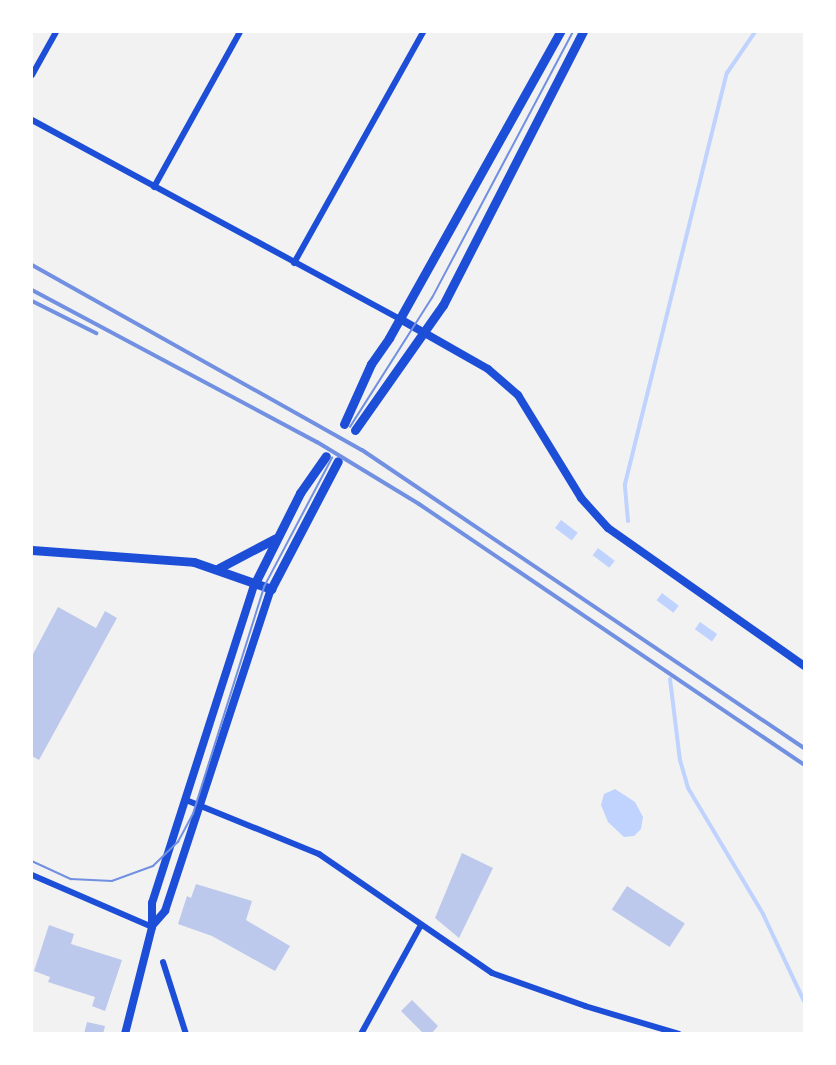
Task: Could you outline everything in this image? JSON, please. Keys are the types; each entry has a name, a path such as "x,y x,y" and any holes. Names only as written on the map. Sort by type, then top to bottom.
{"main road":[{"path":"344,424 371,364 400,319 560,32"},
{"path":"355,430 425,332 496,207 545,101 582,32"},
{"path":"255,583 276,538 326,456"},
{"path":"32,550 153,556 219,568 271,590 338,461"},
{"path":"219,568 276,538"}],"street":[{"path":"32,75 56,32"},
{"path":"154,187 240,32"},
{"path":"294,263 423,32"},
{"path":"32,120 425,332 488,369 518,395 581,498 623,539 804,666"},
{"path":"125,1034 152,927 152,903 255,583"},
{"path":"152,927 165,911 202,806 271,590"},
{"path":"186,800 319,854 492,973 585,1006 679,1034"},
{"path":"32,875 152,927"},
{"path":"362,1034 421,925"},
{"path":"164,962 186,1034"}],"water":[{"path":"561,520 578,533 572,541 555,528"},
{"path":"598,548 615,561 609,568 593,555"},
{"path":"662,593 679,606 673,613 657,600"},
{"path":"700,622 717,634 712,641 695,629"},
{"path":"615,789 635,802 643,817 641,829 634,836 624,837 608,822 601,805 604,794"}],"building":[{"path":"58,607 96,628 105,611 117,618 39,760 32,756 32,656"},
{"path":"462,853 493,868 459,938 435,918"},
{"path":"196,884 252,901 246,920 290,946 275,971 212,936 178,924 187,896 191,898"},
{"path":"627,886 685,924 670,947 612,909"},
{"path":"49,925 74,934 71,944 122,960 105,1011 92,1006 95,997 48,982 50,977 34,971"},
{"path":"412,1000 438,1026 431,1034 424,1034 401,1011"},
{"path":"87,1022 105,1026 103,1034 84,1034"}],"waterway":[{"path":"628,521 625,484 727,73 755,32"},
{"path":"670,679 680,760 688,788 763,914 804,1001"}],"tram line":[{"path":"350,427 432,298 573,32"},
{"path":"32,861 71,879 112,881 153,866 178,842 193,814 264,587 332,458"}],"railway":[{"path":"32,265 362,450 804,748"},
{"path":"32,290 317,442 419,504 804,765"},
{"path":"32,301 96,333"}]}
